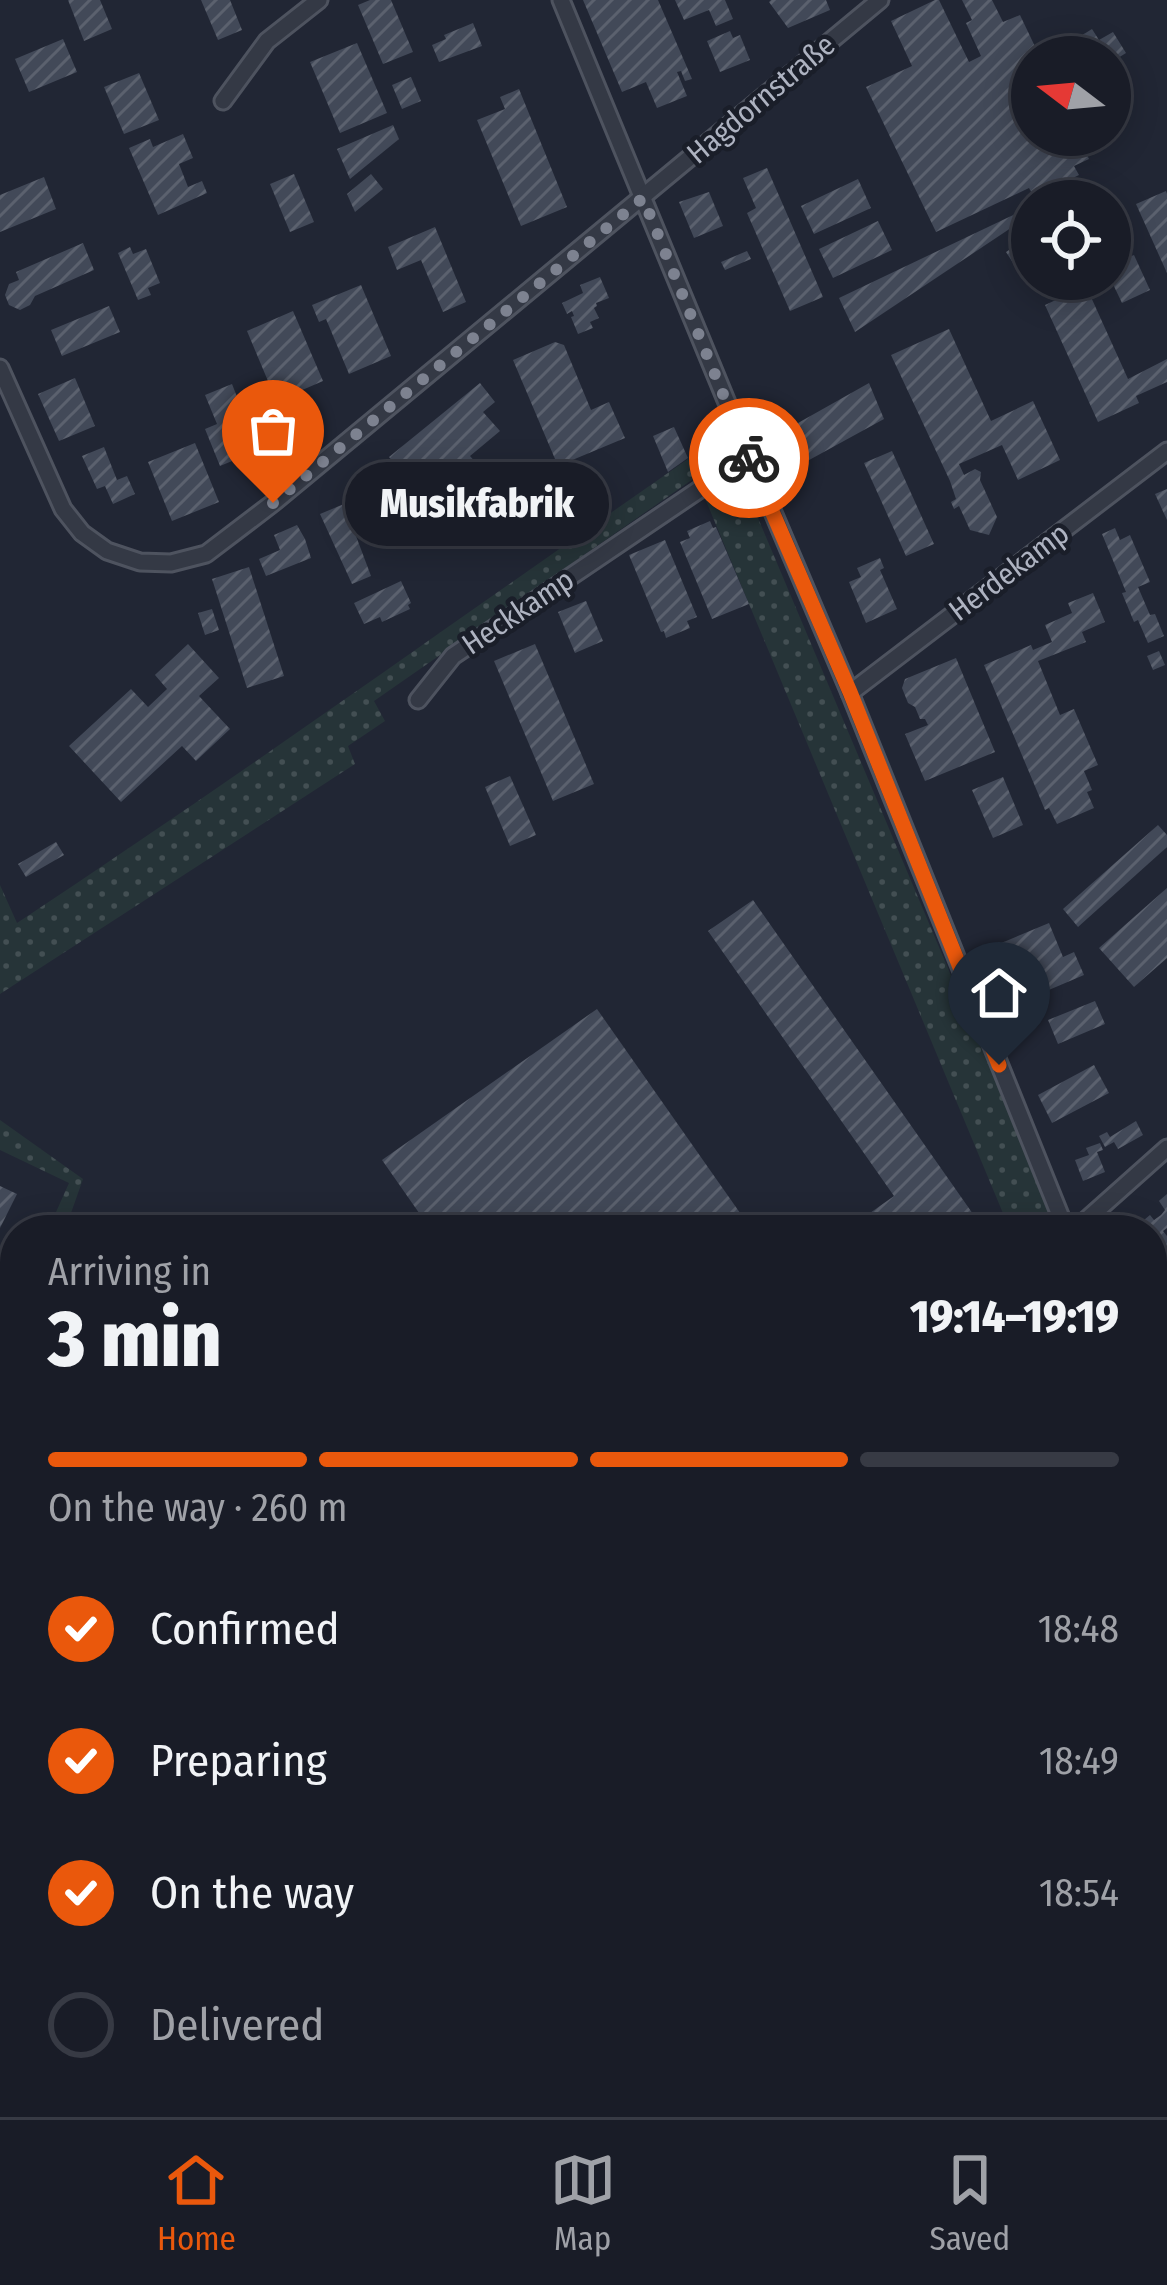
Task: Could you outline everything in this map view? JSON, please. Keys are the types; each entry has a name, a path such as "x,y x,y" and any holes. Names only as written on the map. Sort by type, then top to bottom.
{"street":[{"path":"224,101 267,41 319,0"},
{"path":"561,0 850,692 1060,1215"},
{"name":"Hagdornstraße","path":"0,368 63,509 82,533 107,550 140,562 171,563 206,554 880,0"},
{"name":"Herdekamp","path":"850,692 1167,452"},
{"name":"Heckkamp","path":"418,700 453,656 749,457"},
{"path":"1093,1215 1167,1148"}],"green space":[{"path":"688,459 696,477 374,701 385,721 348,746 355,764 0,994 0,885 17,923"},
{"path":"722,485 739,488 750,499 1052,1215 1004,1215 704,496"},
{"path":"0,1120 83,1179 70,1215 55,1215 69,1183 0,1150"}],"building":[{"path":"68,0 100,0 112,29 84,41"},
{"path":"201,0 230,0 242,30 218,40"},
{"path":"391,0 413,52 383,64 358,5"},
{"path":"583,0 658,0 692,79 685,81 681,71 677,72 687,96 657,108 646,82 622,92"},
{"path":"675,0 725,0 733,19 716,26 709,10 684,20"},
{"path":"771,0 826,0 830,10 788,28"},
{"path":"939,0 969,62 981,56 966,23 972,20 962,0 992,0 1003,22 1020,15 1030,36 1011,36 1011,156 1088,156 1074,166 1079,175 1069,180 1011,180 1011,197 936,232 866,87 912,66 891,21"},
{"path":"473,23 482,46 439,62 432,45"},
{"path":"730,31 733,38 740,35 750,60 720,72 707,41"},
{"path":"63,39 77,72 29,92 15,59"},
{"path":"357,43 387,113 340,133 310,62"},
{"path":"139,73 159,120 124,134 104,87"},
{"path":"411,77 421,101 402,109 392,85"},
{"path":"519,89 567,207 521,226 477,120 505,109 500,97"},
{"path":"393,125 399,139 350,179 337,149"},
{"path":"183,134 193,158 179,164 188,187 202,181 207,193 158,215 129,148 150,139 153,147"},
{"path":"767,168 823,297 790,311 747,213 756,208 743,178"},
{"path":"294,174 314,222 290,232 270,184"},
{"path":"371,174 383,189 355,212 347,194"},
{"path":"44,177 56,209 0,232 0,195"},
{"path":"858,179 871,208 814,234 801,206"},
{"path":"709,192 723,226 694,238 679,202"},
{"path":"1167,194 1167,273 1136,204"},
{"path":"1011,216 1011,228 855,332 839,298"},
{"path":"878,221 892,250 833,278 819,249"},
{"path":"435,227 466,302 443,312 421,260 397,270 388,247"},
{"path":"83,243 94,270 35,296 20,310 9,305 5,295 9,284 19,280 16,272"},
{"path":"130,247 133,254 146,249 160,283 148,288 151,295 138,300 118,253"},
{"path":"747,251 751,259 725,270 721,262"},
{"path":"1131,256 1150,290 1131,299"},
{"path":"600,277 609,298 596,303 599,318 590,322 593,328 578,334 572,311 567,314 562,303 583,293 580,285"},
{"path":"361,285 391,356 349,374 326,319 319,322 312,305"},
{"path":"1056,300 1092,300 1128,379 1167,359 1167,382 1136,396 1139,403 1098,422 1045,305"},
{"path":"109,306 120,332 62,356 51,330"},
{"path":"293,311 323,381 300,391 313,421 289,431 247,331"},
{"path":"949,329 991,421 1033,401 1060,460 1018,480 1002,445 959,464 964,475 975,469 981,472 980,480 997,517 989,535 970,530 959,506 954,509 950,481 891,355"},
{"path":"555,342 564,345 591,410 609,402 625,438 558,466 513,360"},
{"path":"75,378 95,426 59,441 38,394"},
{"path":"480,383 495,402 483,412 500,431 470,456 477,464 472,469 464,460 446,475 462,495 425,527 408,506 421,495 389,457"},
{"path":"869,383 884,419 780,476 766,441"},
{"path":"232,384 243,412 255,407 270,445 235,454 237,459 220,466 205,429 217,424 205,395"},
{"path":"674,427 688,458 668,472 653,436"},
{"path":"195,443 219,502 172,521 148,462"},
{"path":"104,447 117,480 127,476 135,494 113,504 105,486 97,489 82,456"},
{"path":"892,451 934,544 906,556 864,463"},
{"path":"1167,489 1167,520 1155,494"},
{"path":"344,504 371,576 352,584 320,514"},
{"path":"710,521 749,604 712,619 680,542 690,538 687,531"},
{"path":"297,525 311,558 266,576 259,559 280,550 274,535"},
{"path":"1115,528 1120,540 1130,535 1150,582 1138,587 1164,636 1148,643 1138,620 1134,622 1102,534"},
{"path":"665,540 697,617 687,621 690,628 666,638 629,555"},
{"path":"880,558 884,568 880,570 897,609 866,623 849,582 861,577 857,568"},
{"path":"249,567 284,676 247,688 212,579"},
{"path":"401,581 410,609 382,622 380,617 364,624 354,603"},
{"path":"1093,593 1105,622 1082,632 1086,642 1038,661 1060,715 1074,709 1098,765 1084,771 1094,808 1057,824 1049,808 1045,810 984,665 1031,645 1033,650 1052,642 1045,625 1072,613 1068,603"},
{"path":"586,601 603,641 575,653 558,612"},
{"path":"212,609 219,630 205,635 198,613"},
{"path":"188,644 219,678 199,696 230,729 196,761 182,746 121,802 69,746 131,689 148,707 167,689 155,675"},
{"path":"535,644 594,784 553,801 494,661"},
{"path":"1159,651 1165,665 1153,670 1147,656"},
{"path":"956,658 995,752 925,781 905,734 928,725 908,703 902,688 905,679"},
{"path":"510,776 536,835 510,846 485,787"},
{"path":"1003,777 1023,825 993,838 972,790"},
{"path":"1158,825 1167,835 1167,847 1078,927 1063,909"},
{"path":"56,842 64,855 26,877 18,864"},
{"path":"1167,888 1167,958 1134,987 1099,948"},
{"path":"753,900 973,1214 867,1215 894,1196 708,931"},
{"path":"1049,923 1063,957 1074,952 1084,975 1023,1001 999,944"},
{"path":"1095,1001 1105,1024 1058,1044 1048,1020"},
{"path":"597,1009 741,1215 420,1215 382,1160"},
{"path":"1094,1065 1109,1093 1052,1123 1038,1095"},
{"path":"1136,1121 1143,1135 1118,1149 1114,1142 1105,1147 1099,1136 1107,1132 1110,1137"},
{"path":"1100,1143 1103,1150 1097,1152 1105,1172 1083,1181 1075,1160 1089,1155 1086,1148"},
{"path":"0,1186 17,1194 6,1215 0,1215"},
{"path":"1167,1194 1167,1215 1161,1215 1165,1210 1159,1201"}],"way so far":[{"path":"273,503 643,198 749,458"}],"place":[{"name":"Musikfabrik","path":"273,503"}],"route":[{"path":"749,458 850,692 999,1065"}]}
